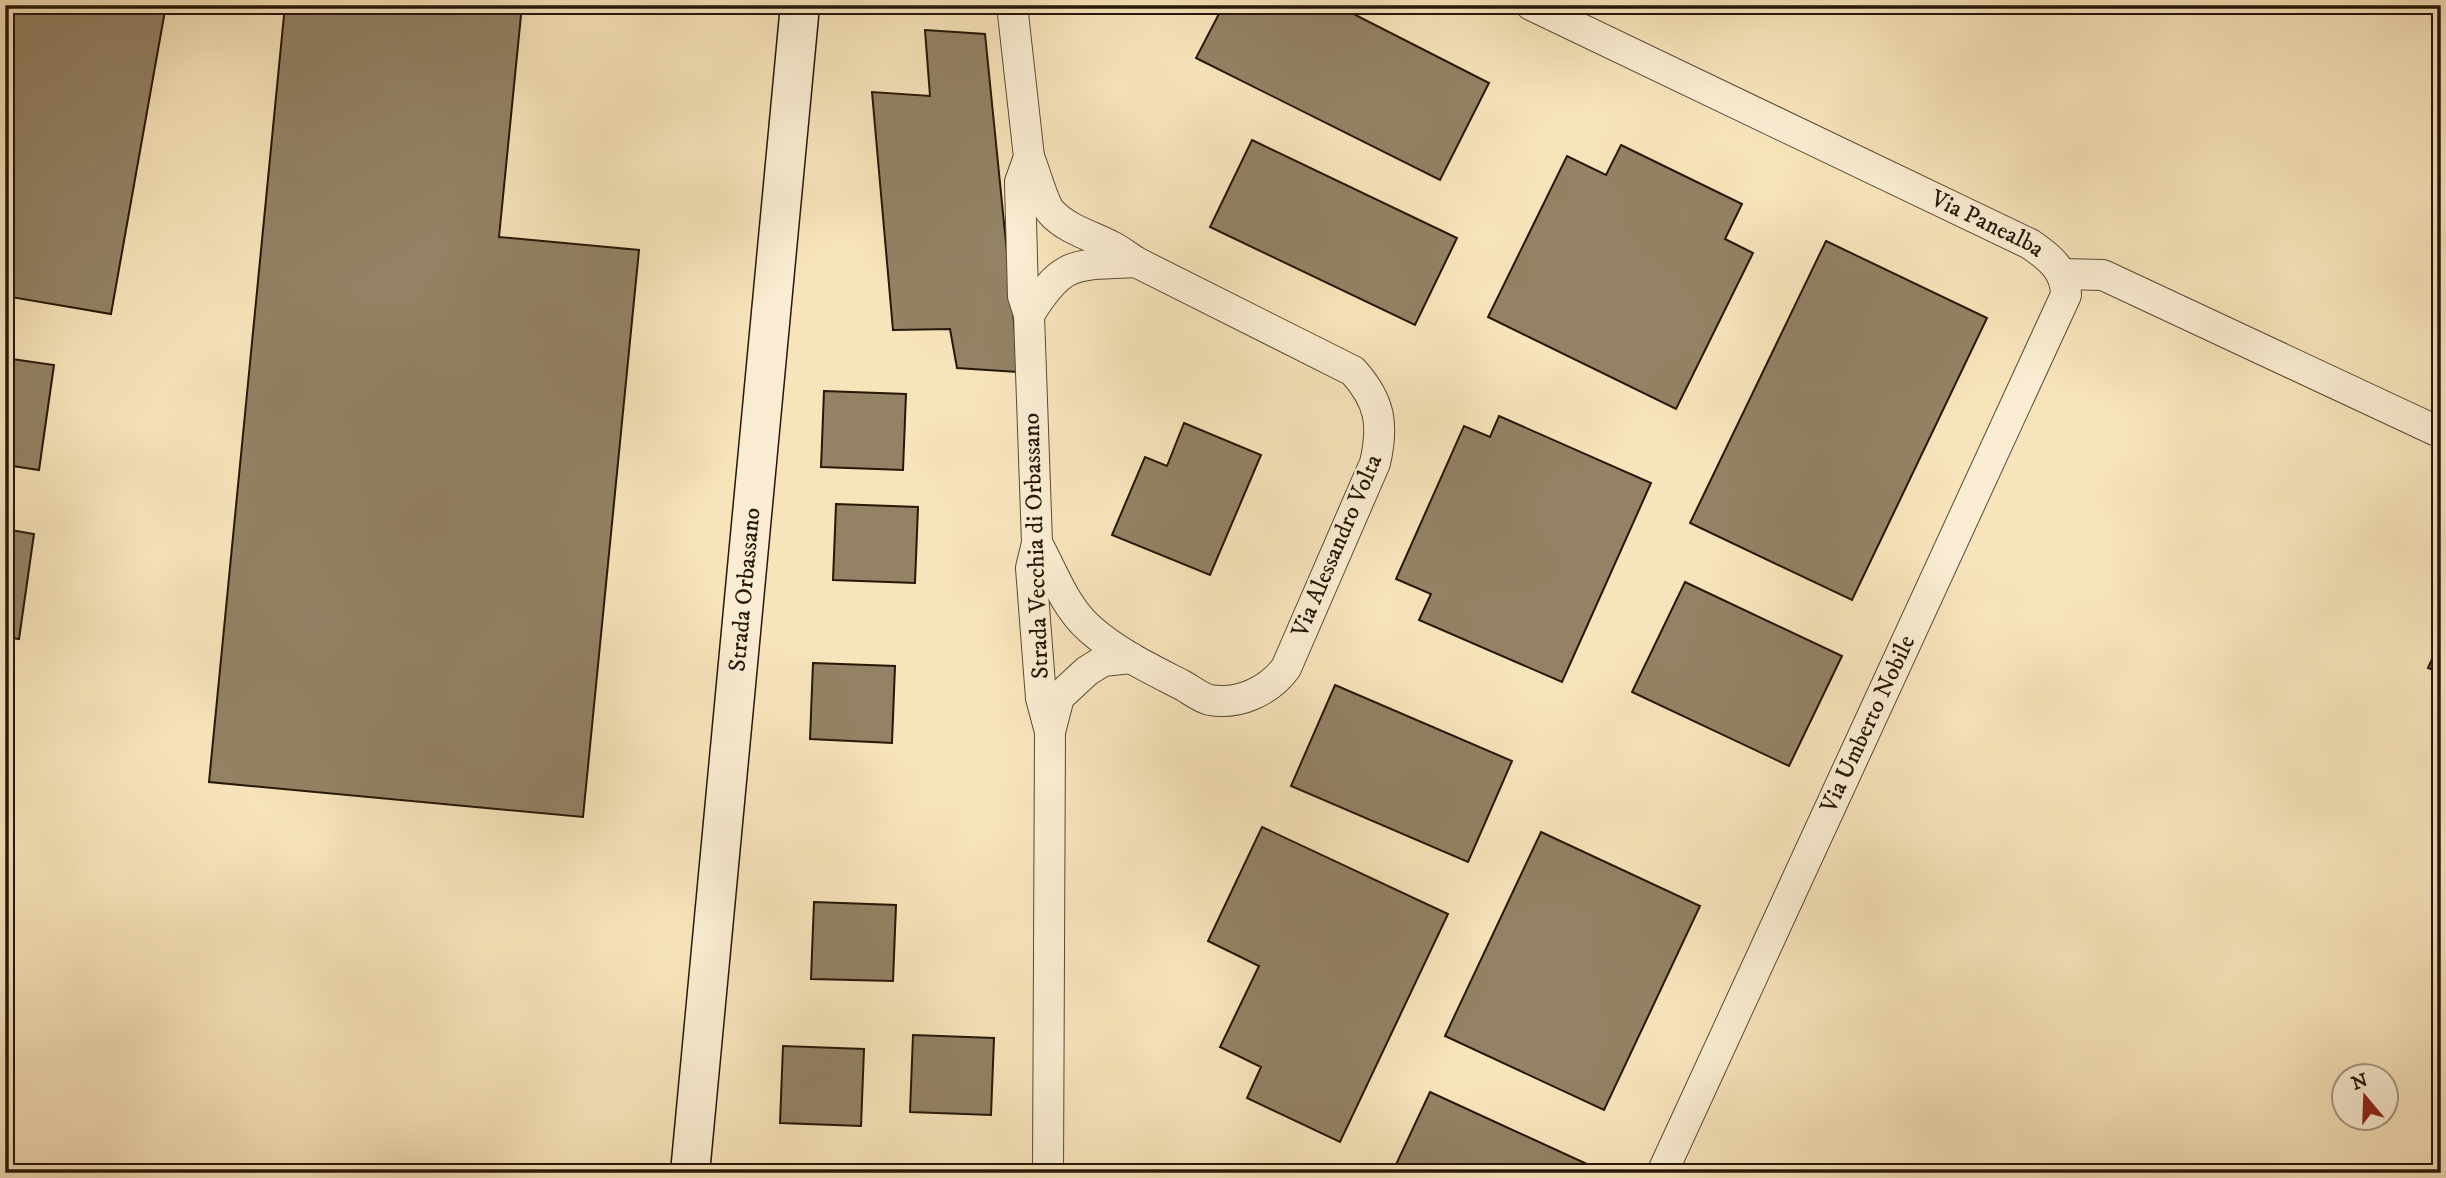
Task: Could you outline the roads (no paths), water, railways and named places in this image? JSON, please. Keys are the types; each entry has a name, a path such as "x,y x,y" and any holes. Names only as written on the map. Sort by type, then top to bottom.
{"main road":[{"name":"Strada Orbassano","path":"690,1173 800,5"}],"street":[{"name":"Strada Vecchia di Orbassano","path":"1012,5 1028,157 1020,182 1023,296 1029,315 1037,543 1031,568 1041,698 1050,732 1048,1173"},
{"name":"Via Panealba","path":"1531,5 2030,244 2048,257 2062,274 2103,275 2441,433"},
{"name":"Via Alessandro Volta","path":"1028,157 1051,212 1069,226 1353,371 1370,390 1378,411 1380,440 1375,463 1286,668 1278,679 1255,693 1231,701 1208,699 1130,658 1089,629 1070,605 1037,543"},
{"name":"Via Alessandro Volta","path":"1029,315 1045,288 1072,267 1094,263 1136,262"},
{"name":"Via Umberto Nobile","path":"1662,1173 2066,295 2066,283 2062,274"},
{"path":"1050,732 1059,697 1077,680 1102,662 1130,658"}]}
